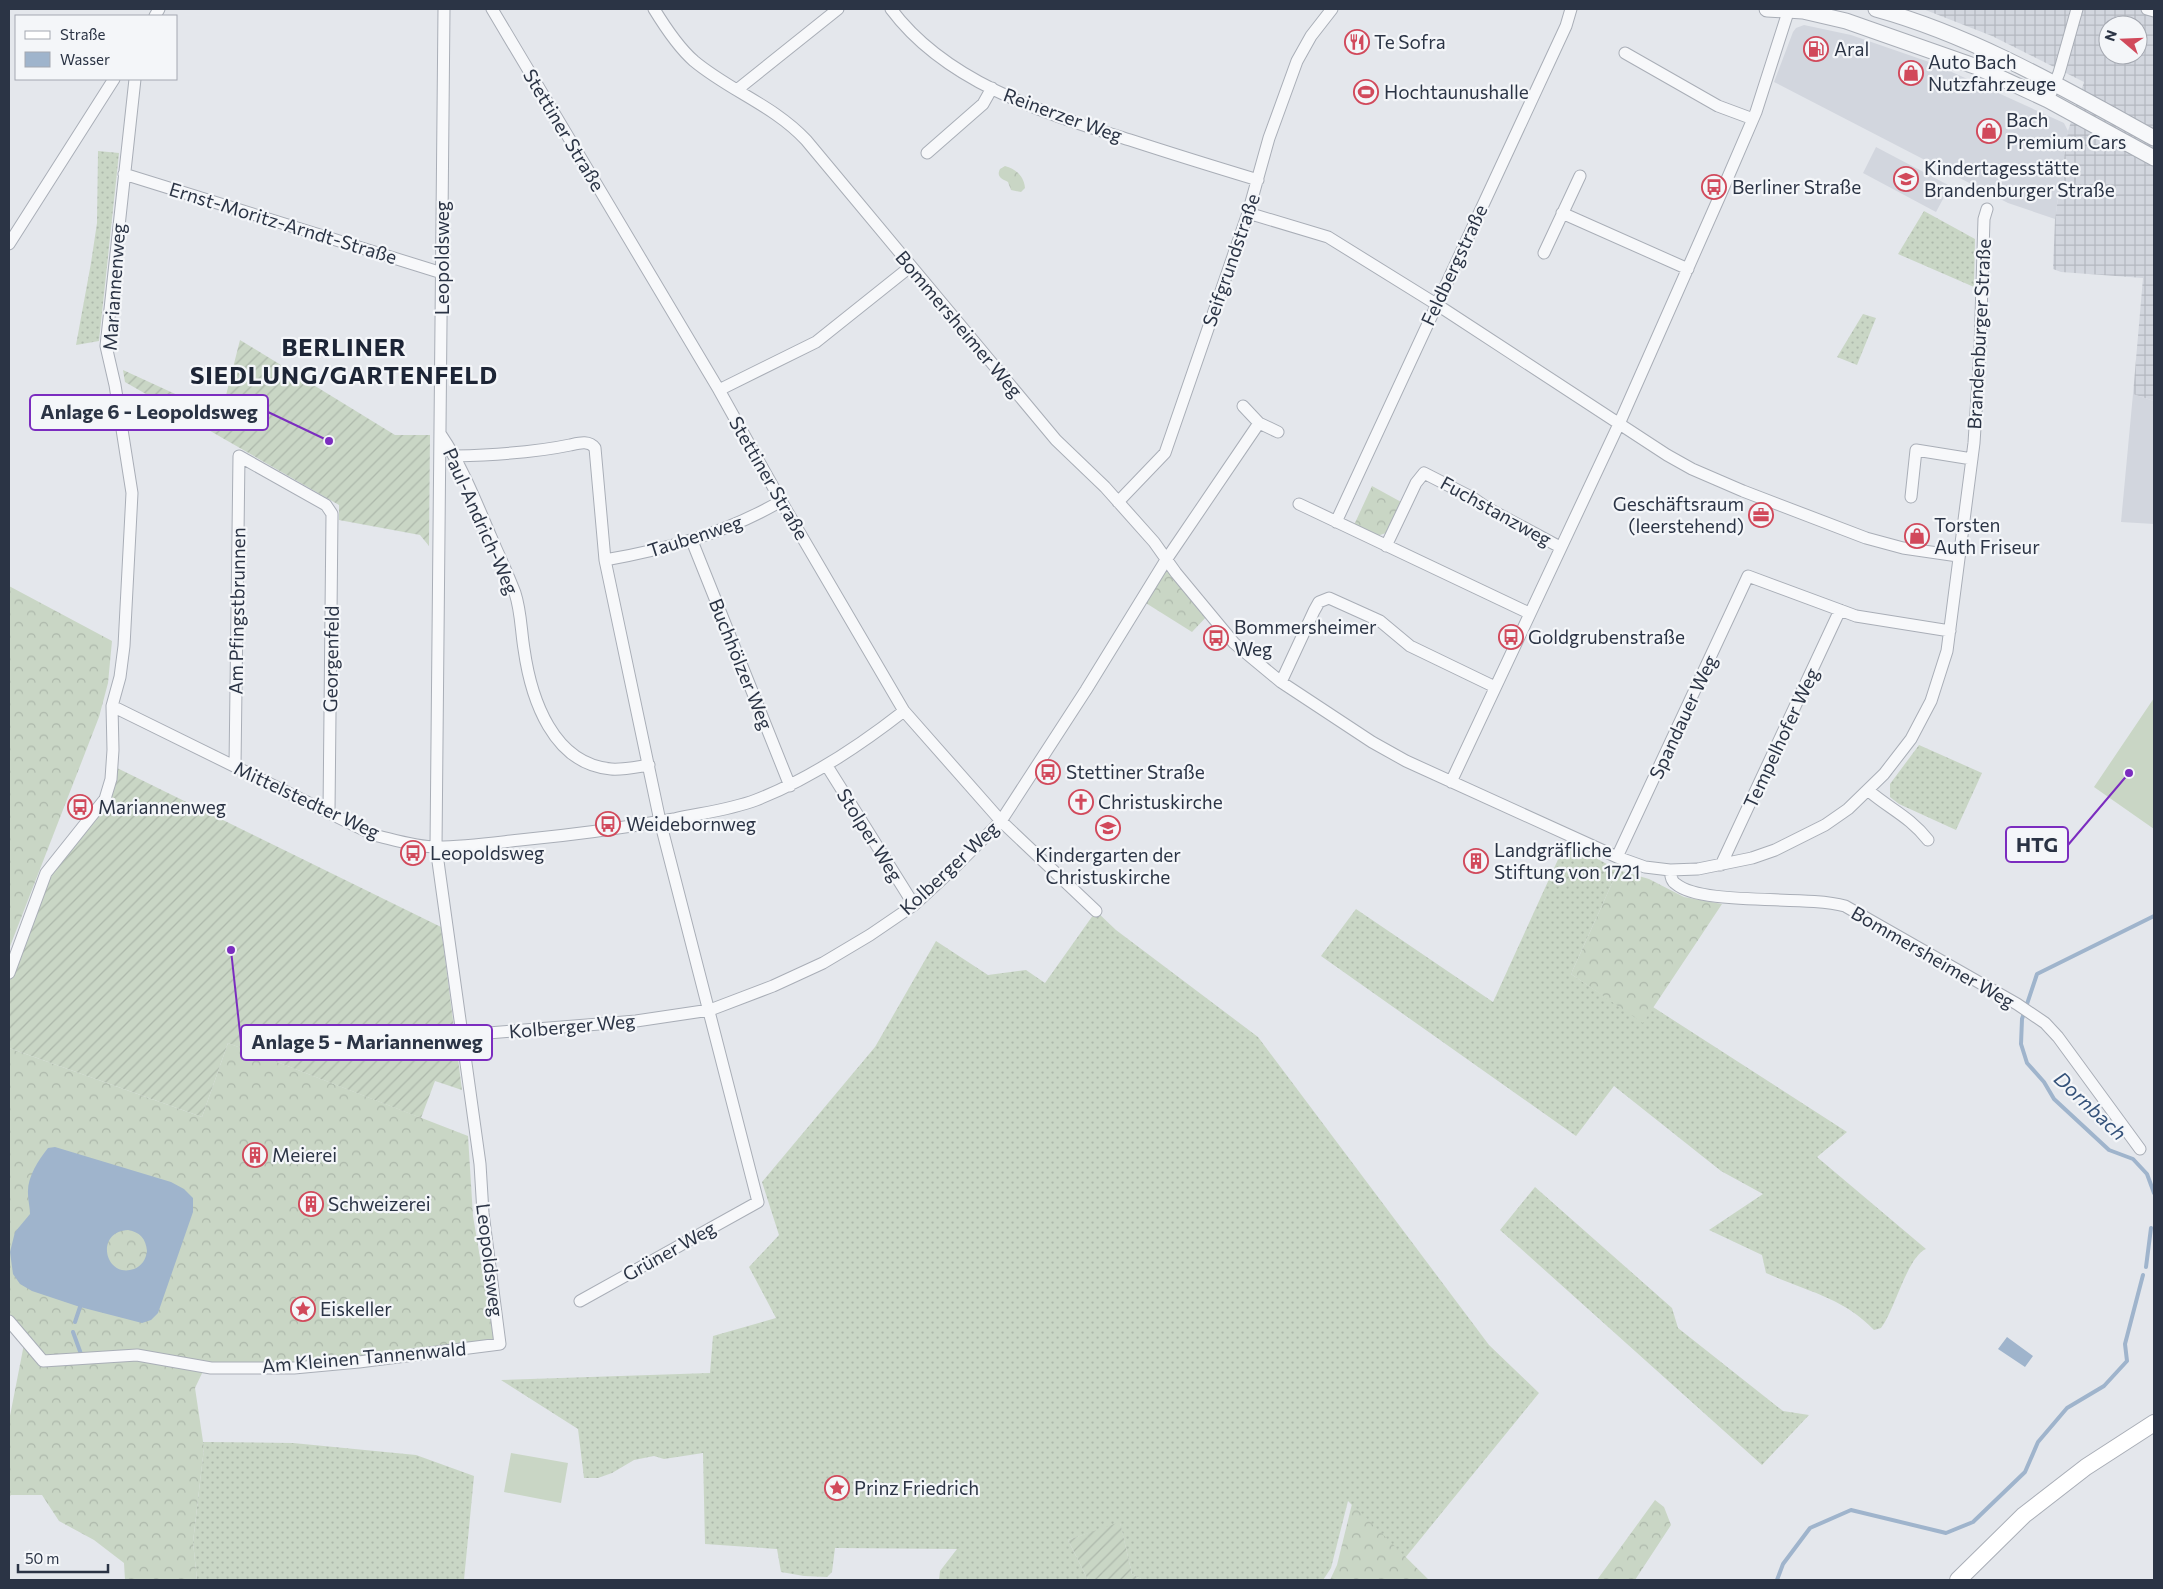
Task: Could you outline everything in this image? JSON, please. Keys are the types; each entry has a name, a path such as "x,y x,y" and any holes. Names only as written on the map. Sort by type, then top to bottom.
{"main road":[{"path":"1958,1580 2024,1515 2086,1467 2154,1423"}],"street":[{"name":"Leopoldsweg","path":"444,9 436,847 463,1035 500,1344"},
{"name":"Stettiner Straße","path":"492,9 719,390 781,501 904,711 1001,821 1096,911"},
{"name":"Bommersheimer Weg","path":"654,9 677,42 693,60 785,120 799,132 1056,440 1118,502 1154,542 1166,560 1234,643 1281,682 1372,742 1451,782 1618,857"},
{"path":"738,89 838,9"},
{"name":"Reinerzer Weg","path":"891,9 912,34 929,50 1019,102 1056,116 1258,180"},
{"name":"Seifgrundstraße","path":"1118,502 1165,453 1248,213 1269,138 1297,61 1311,36 1332,9"},
{"name":"Feldbergstraße","path":"1336,522 1566,26 1571,9"},
{"path":"1767,9 1804,11 1846,21 1977,67 2048,100 2154,158"},
{"path":"1451,782 1619,424 1688,269 1753,119 1789,9"},
{"path":"1876,9 1949,34 2054,84 2154,138"},
{"path":"2048,100 2076,9"},
{"path":"2147,9 2154,11"},
{"path":"1625,53 1718,106 1753,119"},
{"path":"9,244 113,80"},
{"name":"Mariannenweg","path":"9,974 46,872 105,799 109,789 114,750 112,706 120,677 124,646 132,493 115,385 106,346 135,80"},
{"path":"927,153 983,104 992,88"},
{"name":"Ernst-Moritz-Arndt-Straße","path":"124,174 442,273"},
{"path":"1544,253 1580,176"},
{"name":"Brandenburger Straße","path":"1618,857 1645,867 1670,870 1698,869 1722,865 1775,850 1802,838 1848,809 1869,791 1903,750 1917,729 1931,701 1940,676 1950,632 1958,556 1972,459 1980,349 1984,219 1987,210"},
{"path":"1248,213 1328,237 1436,304 1681,464 1775,504 1886,544 1958,556"},
{"path":"1562,213 1688,269"},
{"path":"719,390 816,342 910,266"},
{"path":"1243,406 1259,423 1278,432"},
{"name":"Kolberger Weg","path":"463,1035 636,1021 710,1010 773,986 823,963 870,936 914,905 1001,821 1086,690 1166,560 1259,423"},
{"name":"Paul-Andrich-Weg","path":"441,435 455,456 515,592 528,672 536,699 557,741 571,754 595,765 612,769 648,765"},
{"path":"455,456 537,452 577,443 590,444 596,450 606,560 660,821 710,1010"},
{"path":"1911,497 1916,450 1972,459"},
{"name":"Georgenfeld","path":"239,456 329,507 332,514 334,526 329,812"},
{"name":"Am Pfingstbrunnen","path":"235,766 239,456"},
{"name":"Fuchstanzweg","path":"1386,546 1416,483 1424,473 1458,489 1489,509 1560,547"},
{"name":"Taubenweg","path":"606,560 651,552 692,541 735,525 781,501"},
{"path":"1299,504 1529,613"},
{"name":"Buchhölzer Weg","path":"692,541 790,786"},
{"name":"Spandauer Weg","path":"1618,857 1748,576 1840,610"},
{"path":"1281,682 1319,602 1329,598 1380,621 1410,646 1495,687"},
{"path":"1840,610 1863,618 1950,632"},
{"name":"Tempelhofer Weg","path":"1722,865 1840,610"},
{"name":"Mittelstedter Weg","path":"112,706 374,835 414,845 436,847 560,836 660,821 753,802 790,786 827,766 864,742 904,711"},
{"name":"Stolper Weg","path":"827,766 914,905"},
{"path":"1869,791 1910,820 1928,840"},
{"name":"Bommersheimer Weg","path":"1670,870 1671,878 1676,885 1700,894 1724,897 1818,901 1845,906 2022,1008 2045,1023 2058,1037 2140,1149"},
{"name":"Grüner Weg","path":"580,1301 758,1202 710,1010"},
{"name":"Am Kleinen Tannenwald","path":"9,1321 43,1361 137,1355 211,1368 294,1368 368,1361 500,1344"}],"shaded area":[{"path":"1923,9 2154,9 2154,401 2133,394 2143,278 2061,272 2053,269 2055,219 2068,131 2084,82 1992,36"},
{"path":"1804,25 1851,35 1932,63 2064,123 2068,131 2055,219 2008,203 1774,82 1793,32 1796,28"},
{"name":"Kindertagesstätte Brandenburger Straße","path":"1876,147 1950,186 1936,212 1863,173"},
{"path":"2133,394 2154,401 2154,524 2121,522"}],"green space":[{"path":"98,151 119,153 99,341 76,345 97,223"},
{"path":"1005,166 1016,171 1021,177 1025,188 1021,192 1011,190 1008,182 999,176 1000,169"},
{"path":"1924,211 1975,239 1974,287 1898,254"},
{"path":"1863,314 1876,318 1857,365 1837,357"},
{"path":"240,340 395,435 430,435 429,546 420,535 339,520 339,505 125,382 123,370 221,415"},
{"path":"1372,486 1403,503 1389,532 1377,536 1354,525"},
{"path":"1166,560 1210,613 1192,632 1141,600"},
{"path":"9,586 112,641 108,683 99,717 9,949"},
{"path":"2154,698 2154,829 2094,787"},
{"path":"1919,745 1982,773 1956,830 1899,804 1890,797 1890,784"},
{"path":"113,766 441,927 462,1090 435,1081 421,1118 228,1043 202,1117 9,1048 9,973 46,873 105,799"},
{"path":"1566,842 1618,870 1571,974 1643,1022 1653,1007 1847,1132 1817,1157 1926,1249 1913,1262 1881,1328 1874,1330 1850,1310 1836,1302 1766,1273 1762,1255 1709,1230 1763,1194 1721,1171 1614,1086 1576,1136 1321,956 1356,909 1493,1002"},
{"path":"1618,870 1649,879 1684,897 1722,904 1643,1023 1571,974"},
{"path":"1096,911 1116,930 1258,1037 1489,1345 1539,1393 1405,1558 1348,1501 1331,1568 1323,1580 1143,1580 1132,1574 1120,1523 1068,1540 1088,1580 939,1580 940,1571 957,1549 835,1548 832,1572 827,1577 804,1576 781,1572 777,1549 705,1544 703,1453 664,1459 654,1456 634,1460 612,1473 598,1478 584,1478 578,1429 501,1380 710,1373 713,1336 776,1318 749,1267 779,1235 762,1182 875,1047 936,941 988,975 1026,970 1045,983"},
{"path":"228,1043 468,1136 473,1216 494,1341 294,1365 205,1367 195,1388 204,1448 193,1542 197,1580 125,1580 124,1563 94,1540 59,1521 42,1495 11,1495 9,1497 9,1421 24,1344 44,1359 9,1317 9,1048 202,1117"},
{"path":"1535,1187 1672,1308 1678,1328 1783,1411 1809,1415 1762,1465 1500,1230"},
{"path":"203,1442 293,1443 416,1455 474,1476 464,1580 197,1580 193,1542 204,1448"},
{"path":"511,1453 568,1463 561,1503 504,1492"},
{"path":"1655,1500 1664,1507 1671,1525 1635,1580 1597,1580"},
{"path":"1352,1504 1429,1580 1330,1580 1337,1565"},
{"path":"1120,1522 1132,1574 1143,1580 1088,1580 1068,1540"}],"water":[{"path":"55,1147 171,1182 184,1189 193,1198 193,1212 158,1313 151,1320 142,1323 80,1307 32,1291 20,1284 13,1274 10,1252 15,1232 30,1214 29,1181 37,1164 48,1148","holes":["128,1230 139,1234 144,1240 147,1251 143,1262 139,1266 134,1269 124,1270 110,1262 107,1246 111,1238 117,1233"]},
{"path":"2007,1337 2033,1356 2025,1367 1998,1349"}],"waterway":[{"name":"Dornbach","path":"2154,916 2037,974 2022,1019 2021,1044 2027,1063 2044,1082 2054,1099 2109,1150 2133,1159 2147,1174 2154,1193"},
{"path":"2146,1267 2151,1228"},
{"path":"1777,1580 1783,1564 1810,1528 1851,1510 1946,1533 1973,1522 2025,1472 2038,1442 2067,1408 2104,1386 2127,1361 2125,1344 2143,1275"},
{"path":"75,1322 80,1307"},
{"path":"73,1332 81,1354"}],"place":[{"name":"Te Sofra","path":"1357,42"},
{"name":"Aral","path":"1816,49"},
{"name":"Auto Bach Nutzfahrzeuge","path":"1911,73"},
{"name":"Hochtaunushalle","path":"1366,92"},
{"name":"Bach Premium Cars","path":"1989,131"},
{"name":"Kindertagesstätte Brandenburger Straße","path":"1906,179"},
{"name":"Berliner Straße","path":"1714,187"},
{"name":"Anlage 6 - Leopoldsweg","path":"329,441"},
{"name":"Geschäftsraum (leerstehend)","path":"1761,515"},
{"name":"Torsten Auth Friseur","path":"1917,536"},
{"name":"Goldgrubenstraße","path":"1511,637"},
{"name":"Bommersheimer Weg","path":"1216,638"},
{"name":"Stettiner Straße","path":"1048,772"},
{"name":"HTG","path":"2129,773"},
{"name":"Christuskirche","path":"1081,802"},
{"name":"Mariannenweg","path":"80,807"},
{"name":"Weidebornweg","path":"608,824"},
{"name":"Kindergarten der Christuskirche","path":"1108,828"},
{"name":"Leopoldsweg","path":"413,853"},
{"name":"Landgräfliche Stiftung von 1721","path":"1476,861"},
{"name":"Anlage 5 - Mariannenweg","path":"231,950"},
{"name":"Meierei","path":"255,1155"},
{"name":"Schweizerei","path":"311,1204"},
{"name":"Eiskeller","path":"303,1309"},
{"name":"Prinz Friedrich","path":"837,1488"}],"district":[{"name":"BERLINER SIEDLUNG/GARTENFELD","path":"344,362"}]}
